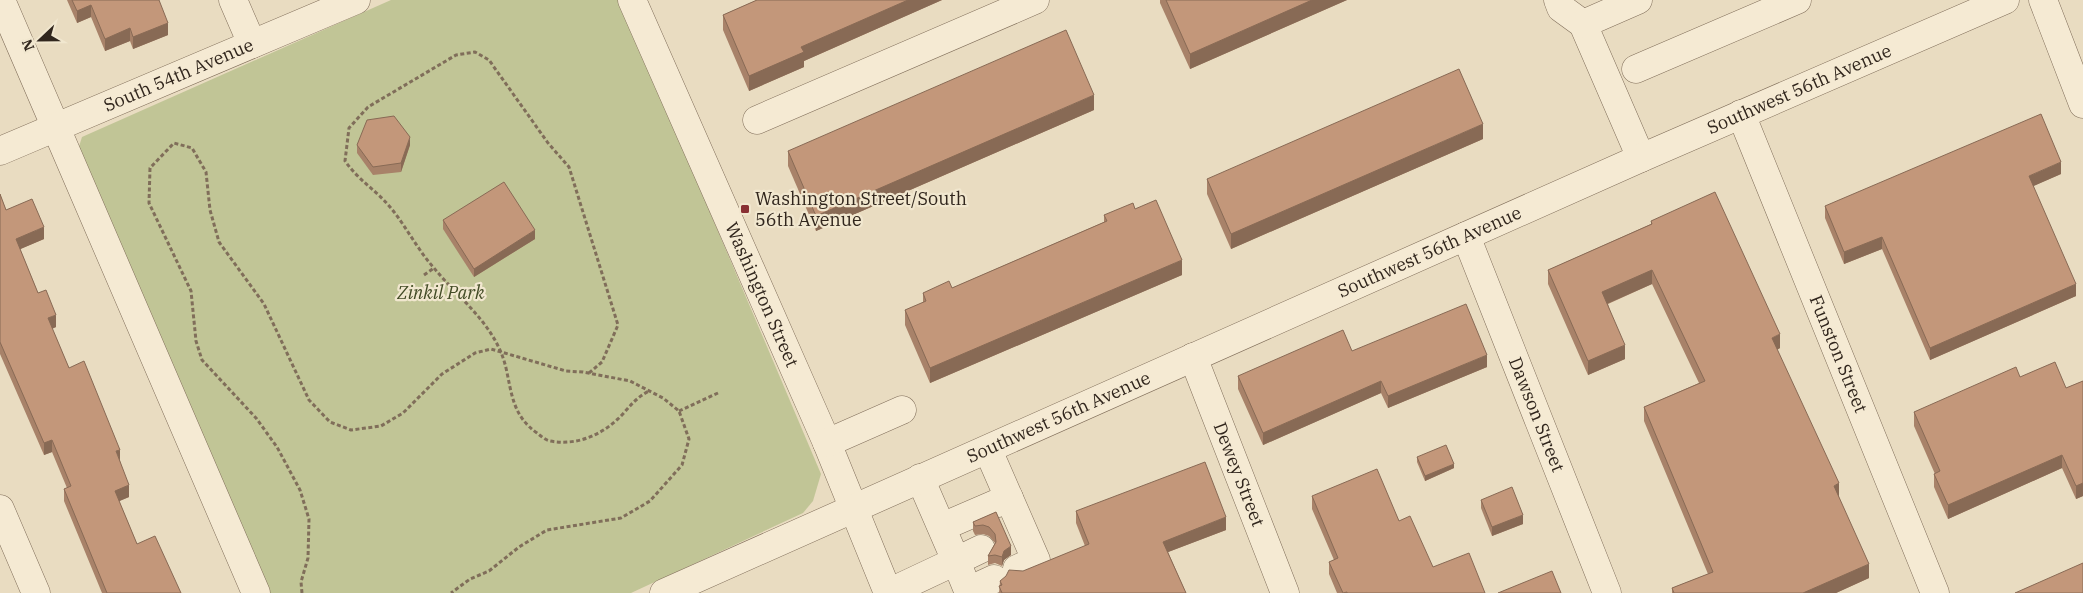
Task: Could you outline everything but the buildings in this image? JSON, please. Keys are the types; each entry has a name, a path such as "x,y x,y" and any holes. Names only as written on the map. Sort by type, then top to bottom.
{"street":[{"path":"1,0 256,593"},
{"path":"233,0 252,44"},
{"name":"South 54th Avenue","path":"0,151 356,0"},
{"name":"Washington Street","path":"632,0 827,443 888,593"},
{"path":"757,120 1035,0"},
{"path":"1558,0 1561,8 1583,24 1642,158"},
{"path":"1583,24 1638,0"},
{"path":"1636,69 1797,0"},
{"name":"Southwest 56th Avenue","path":"664,593 1741,114 2005,0"},
{"path":"2043,0 2083,104"},
{"name":"Funston Street","path":"1741,114 1935,593"},
{"name":"Dawson Street","path":"1466,236 1608,593"},
{"name":"Dewey Street","path":"1193,357 1285,593"},
{"path":"827,443 902,410"},
{"path":"988,450 1009,498 1002,538"},
{"path":"920,478 969,592 1036,560 1002,538"},
{"path":"942,527 1009,498"},
{"path":"0,509 36,593"},
{"path":"888,593 1002,538"}],"path":[{"path":"589,373 602,362 618,325 592,244 581,200 569,166 548,143 489,60 475,52 456,55 368,107 349,128 345,161 356,177 389,206 434,268 474,309 500,352 512,398 525,425 548,441 575,443 600,433 620,418 639,396 650,391"},
{"path":"302,593 301,582 308,558 309,519 300,490 276,447 256,418 202,360 196,341 191,291 149,203 150,168 174,143 192,148 206,172 210,210 219,242 264,304 309,400 330,422 352,430 381,426 403,413 442,374 475,353 491,349 566,371 589,373 630,381 663,398 679,411 689,439 682,465 650,501 621,518 547,530 519,547 490,571 470,579 450,593"},
{"path":"424,275 434,268"},
{"path":"679,411 718,393"}],"green space":[{"name":"Zinkil Park","path":"391,0 620,0 821,474 813,501 803,513 631,593 266,593 76,156 82,137"}],"place":[{"name":"Washington Street/South 56th Avenue","path":"745,209"}]}
